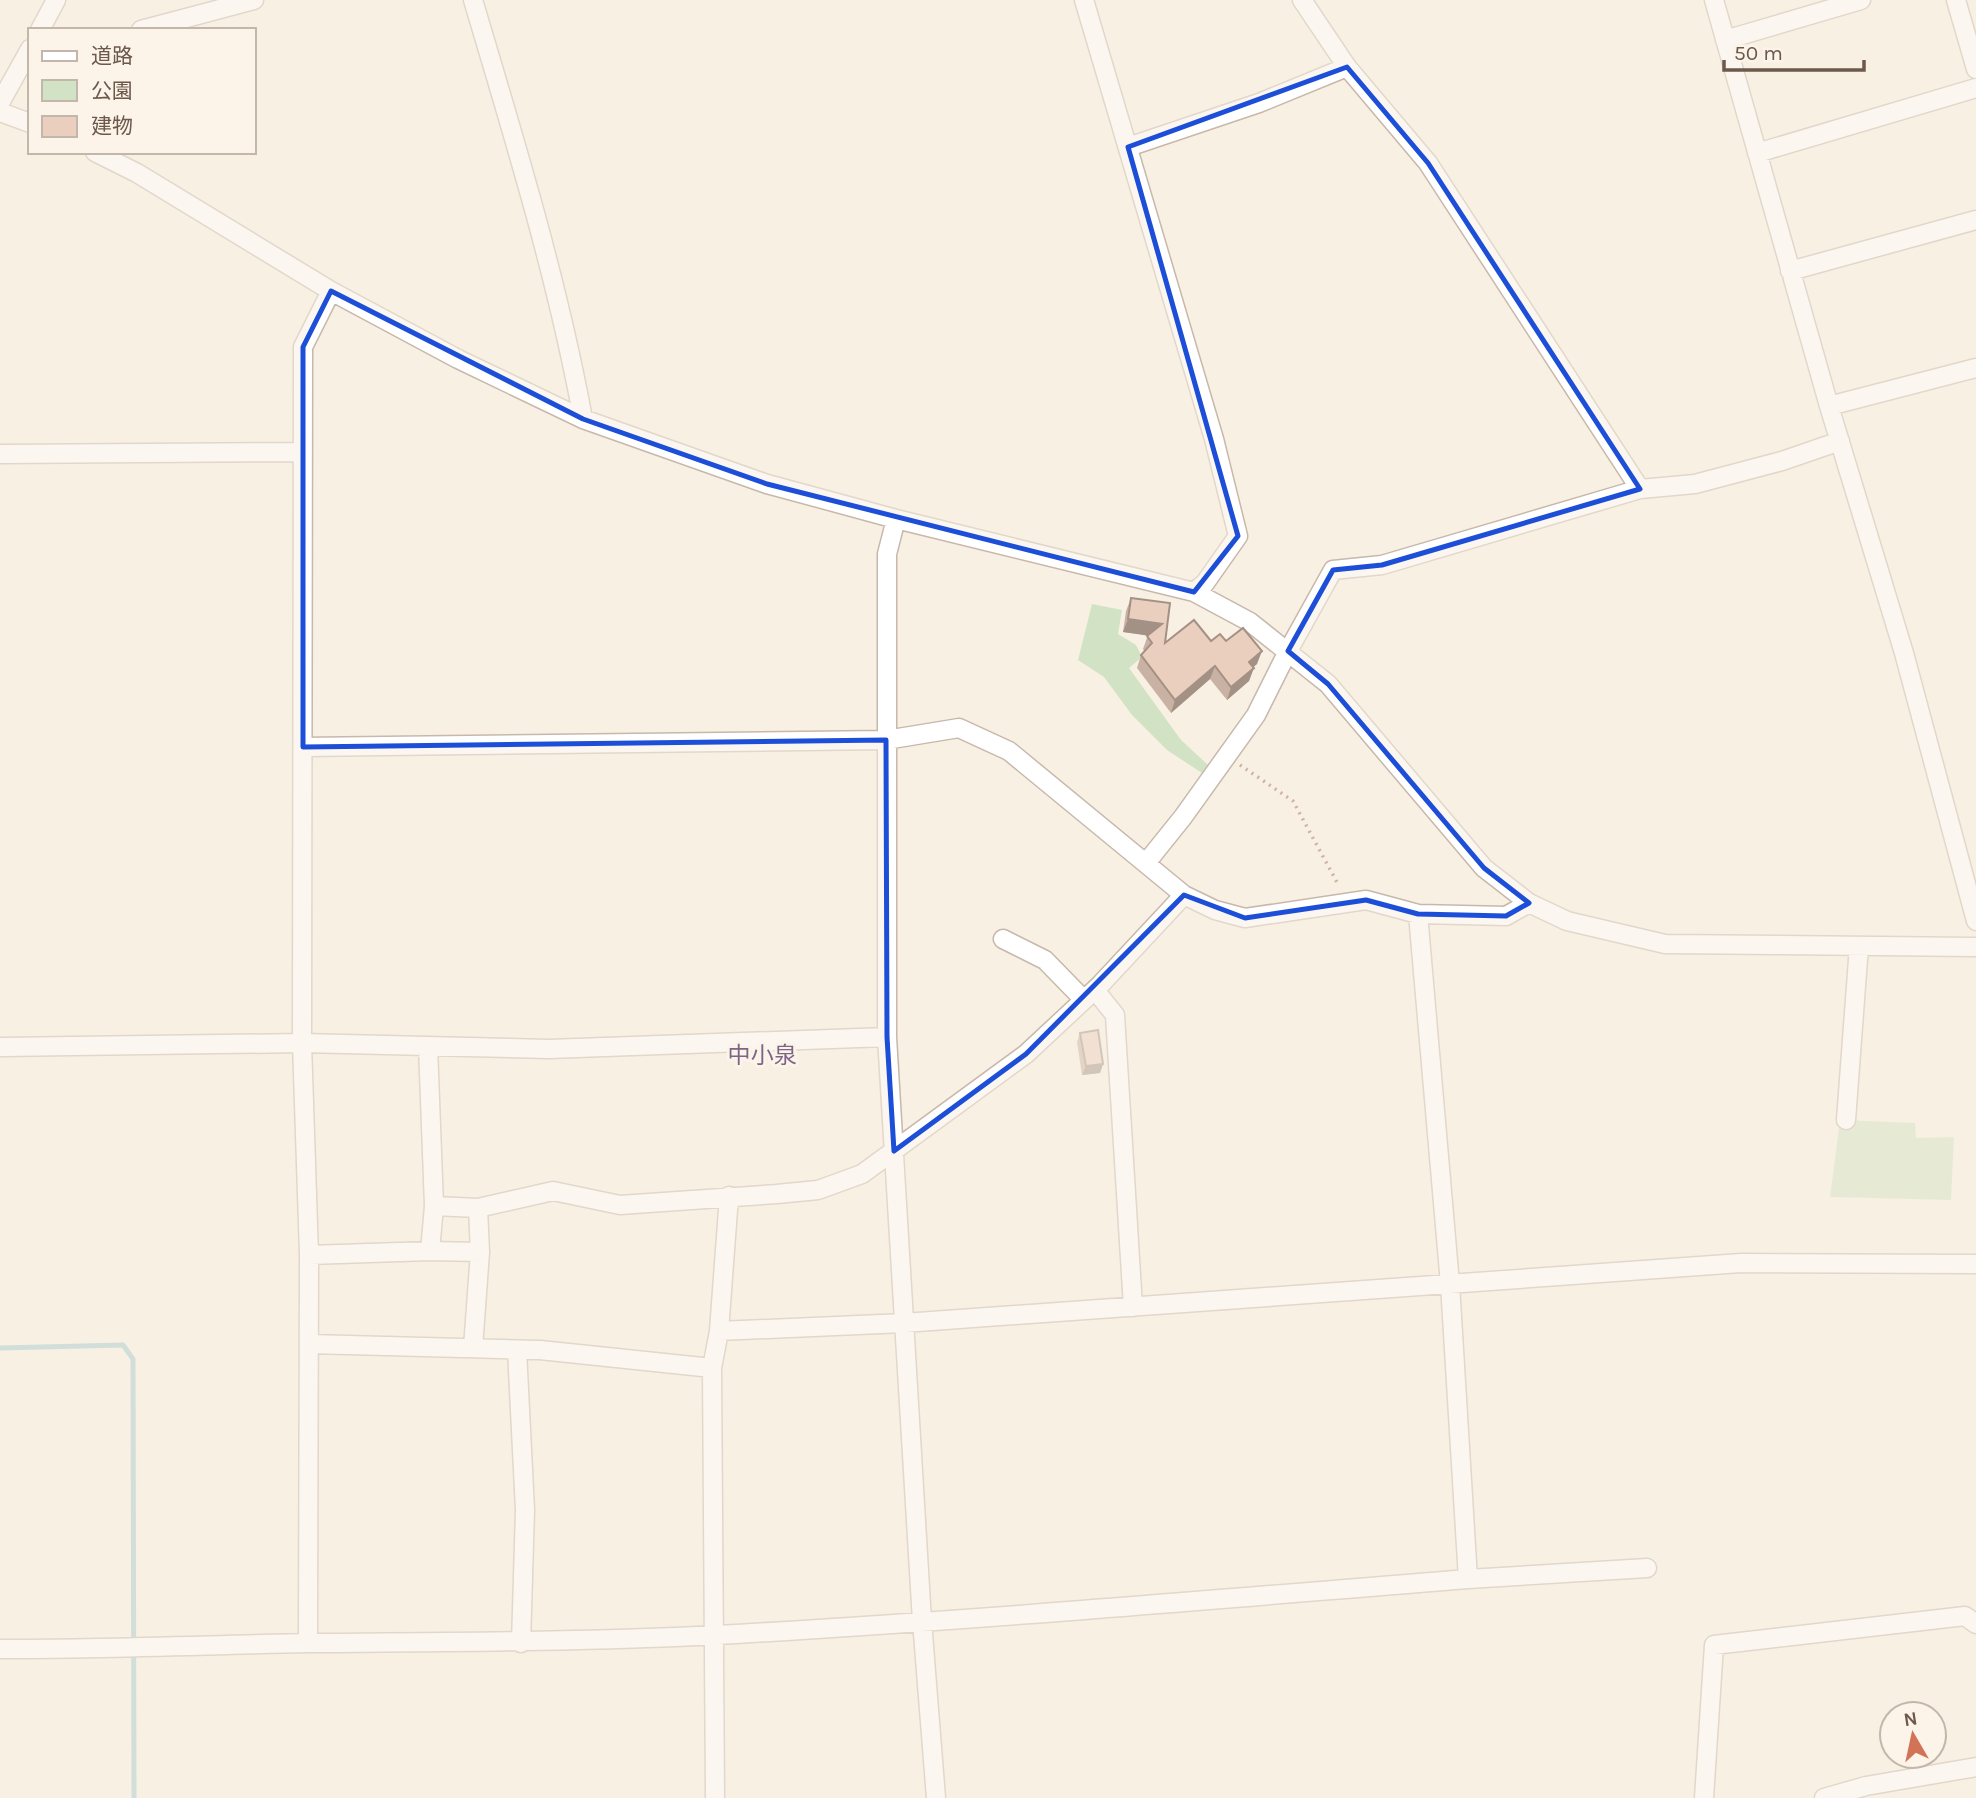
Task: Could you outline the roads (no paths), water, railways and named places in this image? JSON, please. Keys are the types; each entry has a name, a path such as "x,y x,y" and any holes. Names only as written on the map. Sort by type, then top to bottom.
{"street":[{"path":"41,28 55,0"},
{"path":"149,28 254,0"},
{"path":"473,0 570,349 583,419"},
{"path":"1084,0 1213,439 1238,536 1205,583 1194,592"},
{"path":"1302,0 1348,67 1428,163 1640,489"},
{"path":"1714,0 1829,406 1904,653 1976,921"},
{"path":"1725,40 1861,0"},
{"path":"1956,0 1976,69"},
{"path":"0,103 28,57"},
{"path":"1128,147 1259,103 1348,67"},
{"path":"1757,153 1976,88"},
{"path":"0,112 28,122"},
{"path":"99,154 137,173 331,291 458,359 583,419 767,484 896,519 1194,592 1250,622 1328,684 1484,868 1529,903 1567,921 1665,944 1976,947"},
{"path":"1790,271 1976,220"},
{"path":"308,1643 309,1255 302,1043 303,346 331,291"},
{"path":"1829,406 1976,368"},
{"path":"1146,863 1183,817 1256,715 1333,570 1382,565 1640,489 1695,484 1782,461 1840,441"},
{"path":"0,454 303,452"},
{"path":"896,519 887,554 887,1037 922,1621 936,1798"},
{"path":"303,747 886,740 959,728 1009,751 1184,895 1215,910 1245,918 1366,900 1418,914 1506,916 1529,903"},
{"path":"434,1206 478,1208 553,1191 620,1205 818,1190 862,1174 1026,1054 1090,995 1184,895"},
{"path":"1418,914 1450,1284 1468,1579"},
{"path":"1003,939 1045,960 1115,1015 1133,1307"},
{"path":"1846,1119 1859,946"},
{"path":"0,1047 302,1043 549,1049 887,1037"},
{"path":"428,1046 434,1206 430,1251"},
{"path":"715,1798 712,1368 719,1331 729,1196"},
{"path":"473,1348 480,1252 478,1208"},
{"path":"309,1255 480,1252"},
{"path":"719,1331 904,1323 1741,1263 1976,1264"},
{"path":"309,1344 540,1350 712,1368"},
{"path":"517,1350 524,1510 521,1643"},
{"path":"0,1649 120,1649 308,1643 521,1643 715,1635 1647,1568"},
{"path":"1704,1798 1714,1645 1965,1616 1976,1624"},
{"path":"1824,1798 1878,1791 1976,1768"}],"waterway":[{"path":"0,1348 123,1345 133,1359 134,1798"}],"district":[{"name":"中小泉","path":"762,1055"}]}
